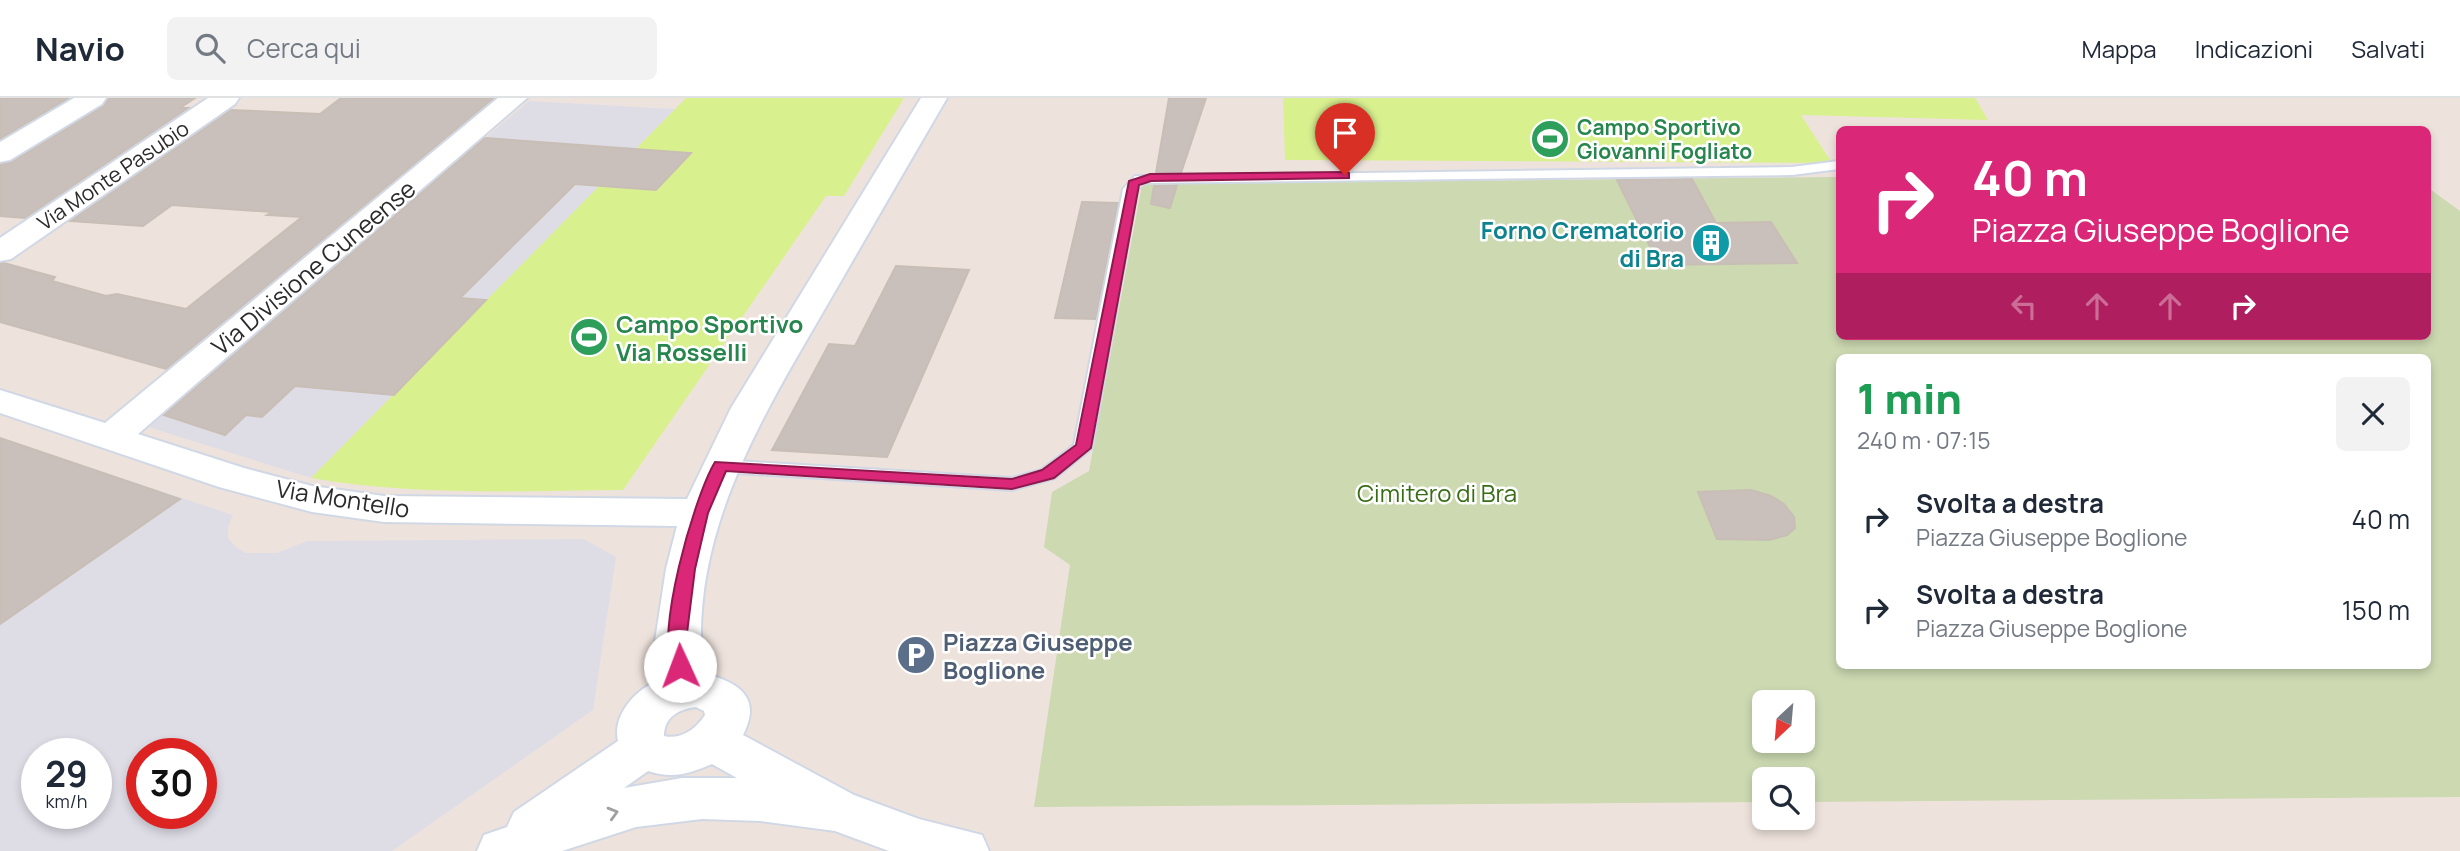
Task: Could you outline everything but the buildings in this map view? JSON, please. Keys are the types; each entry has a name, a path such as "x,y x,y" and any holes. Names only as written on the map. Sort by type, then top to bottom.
{"street":[{"path":"0,154 93,98"},
{"name":"Via Monte Pasubio","path":"0,252 226,98"},
{"name":"Via Divisione Cuneense","path":"112,437 514,98"},
{"path":"682,691 677,641 687,569 700,513 749,408 934,98"},
{"name":"Via Montello","path":"0,401 233,478 312,499 384,509 700,513"},
{"path":"708,690 725,702 728,711 727,721 713,742 699,750 668,757 654,754 644,748 639,737 639,726 645,714 662,699 682,691 708,690"},
{"path":"713,742 837,810 918,840 964,851"},
{"path":"500,851 644,748"},
{"path":"500,851 616,811 680,799 747,798 837,810"}],"lane":[{"path":"721,466 1012,484 1048,474 1083,448 1130,189 1133,183 1140,179 1792,170 1836,166"}],"shaded area":[{"path":"529,101 675,109 311,478 145,426"},
{"path":"0,438 233,515 228,527 228,538 246,553 277,553 307,541 584,539 616,557 593,710 392,851 0,851"}],"green space":[{"name":"Campo Sportivo Via Rosselli","path":"686,98 904,98 844,196 826,196 623,490 427,490 311,478"},
{"name":"Campo Sportivo Giovanni Fogliato","path":"1283,98 1975,98 1988,120 1801,115 1832,163 1285,160"},
{"name":"Cimitero di Bra","path":"1836,177 1836,340 2431,340 2431,190 2460,211 2460,797 1815,802 1815,767 1752,767 1752,802 1034,807 1070,565 1044,547 1052,492 1089,471 1142,184"}],"place":[{"name":"Campo Sportivo Giovanni Fogliato","path":"1550,139"},
{"name":"Forno Crematorio di Bra","path":"1711,243"},
{"name":"Campo Sportivo Via Rosselli","path":"589,337"},
{"name":"Piazza Giuseppe Boglione","path":"916,655"}],"route":[{"path":"680,666 677,641 687,569 700,513 721,466 1012,484 1048,474 1083,448 1133,183 1150,177 1345,175"}]}
